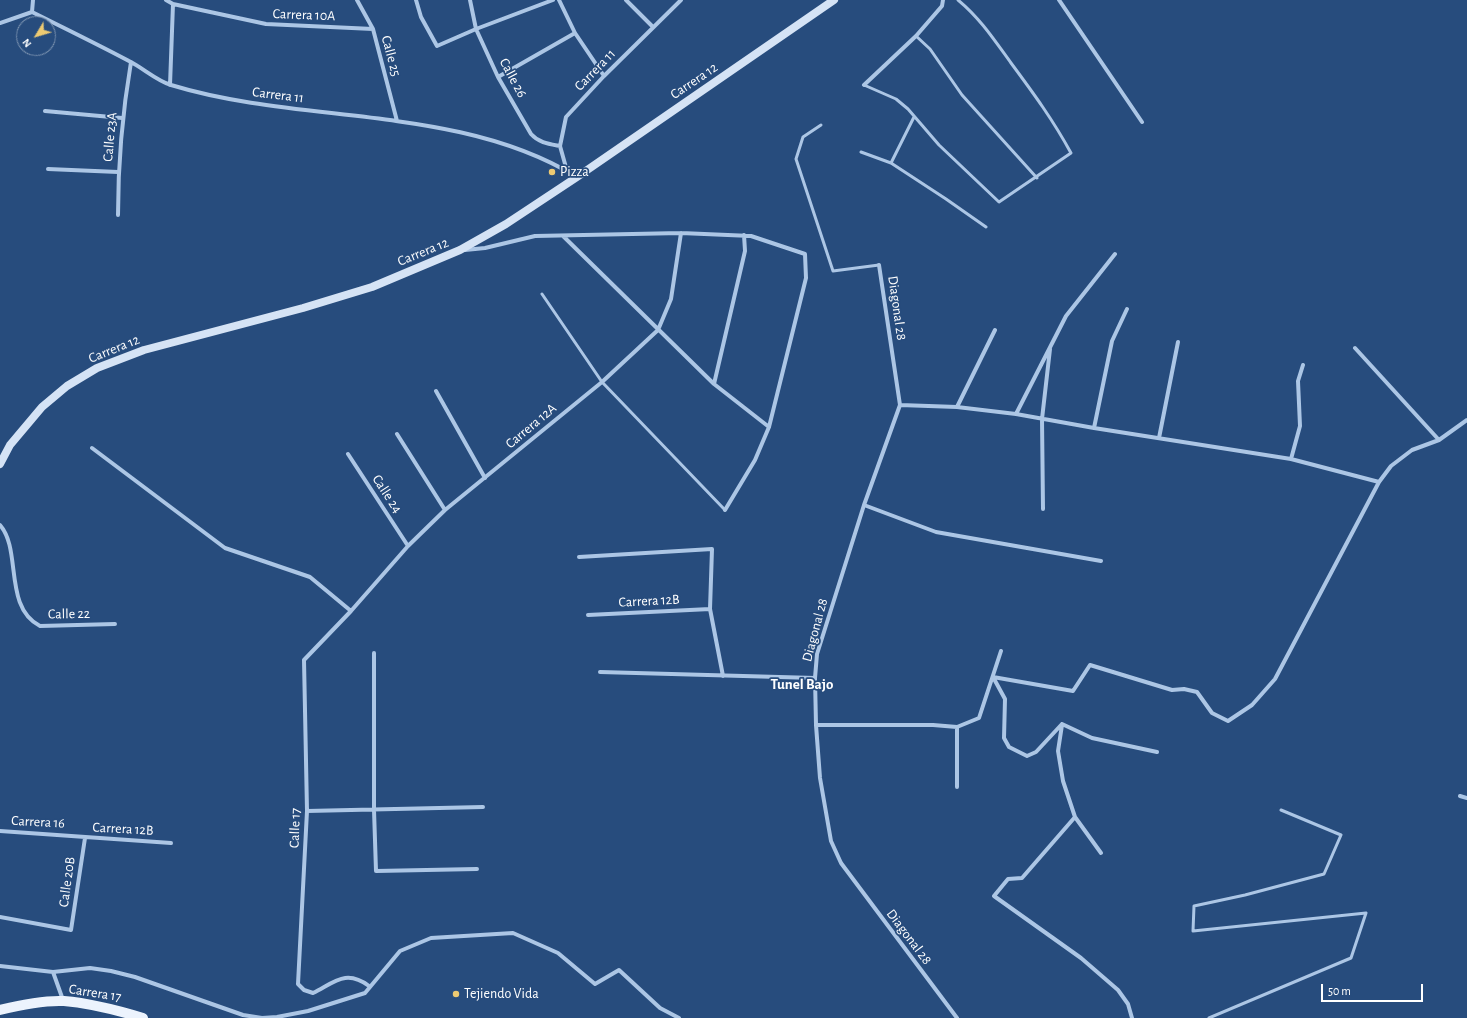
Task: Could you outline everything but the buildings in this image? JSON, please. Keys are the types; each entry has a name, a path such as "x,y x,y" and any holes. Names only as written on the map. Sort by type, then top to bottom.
{"main road":[{"name":"Carrera 17","path":"0,1010 18,1005 64,1001 125,1012 143,1018"},
{"name":"Carrera 17","path":"0,1016 18,1005"}],"street":[{"path":"0,22 32,12 33,0"},
{"name":"Carrera 10A","path":"166,0 174,4 266,24 372,29"},
{"name":"Calle 25","path":"357,0 372,29 397,121"},
{"path":"416,0 421,17 437,46 476,29 553,0"},
{"name":"Calle 26","path":"470,0 476,29 498,77 531,134 536,140 543,143 560,146"},
{"path":"559,0 576,33 604,76"},
{"path":"626,0 653,26"},
{"name":"Carrera 11","path":"567,171 560,146 566,117 653,26 681,0"},
{"name":"Carrera 12","path":"0,464 10,445 42,407 68,386 97,368 144,350 303,308 372,287 460,250 506,224 577,177 834,0"},
{"path":"864,85 916,36 942,6 943,0"},
{"path":"1059,0 1142,122"},
{"path":"170,85 174,4"},
{"name":"Carrera 11","path":"32,12 130,62 170,85 247,102 397,121 488,139 522,150 577,177"},
{"path":"498,77 576,33"},
{"name":"Calle 23A","path":"118,215 118,172 122,118 130,62"},
{"path":"45,111 122,118"},
{"path":"48,169 118,172"},
{"path":"460,250 485,248 535,236 681,233 751,236 805,254 806,278 769,427 755,460 725,510"},
{"name":"Carrera 12A","path":"351,611 408,546 445,510 602,382 658,330 671,299 681,233"},
{"path":"714,384 745,251 744,235"},
{"path":"563,236 714,384 769,427"},
{"path":"1016,414 1066,316 1115,254"},
{"name":"Diagonal 28","path":"879,265 900,405 864,505 817,654 815,678 816,725 820,778 831,841 841,863 956,1018"},
{"path":"1094,428 1112,341 1127,309"},
{"path":"957,407 995,330"},
{"path":"1159,438 1178,342"},
{"path":"1043,509 1042,419 1051,344"},
{"path":"1355,348 1439,440"},
{"path":"1290,458 1300,426 1298,381 1303,365"},
{"path":"436,391 485,478"},
{"path":"900,405 957,407 1016,414 1094,428 1290,458 1379,482"},
{"path":"993,677 1073,691 1090,665 1172,690 1184,689 1197,692 1212,713 1228,721 1252,706 1275,679 1379,482 1391,466 1412,450 1439,440 1467,420"},
{"path":"397,434 445,510"},
{"path":"92,448 225,548 310,577 351,611"},
{"name":"Calle 24","path":"348,454 408,546"},
{"path":"864,505 936,532 1101,561"},
{"name":"Calle 22","path":"0,525 7,537 14,585 25,612 31,621 40,626 116,624"},
{"path":"579,557 712,550 710,609 723,676"},
{"name":"Carrera 12B","path":"588,615 710,609"},
{"name":"Calle 17","path":"351,611 304,660 307,811 298,984 304,990 313,994 345,977 360,979 369,986"},
{"path":"816,725 933,725 957,727 979,718 1001,651"},
{"path":"374,653 374,810 376,871 477,869"},
{"path":"600,672 815,678"},
{"path":"993,677 1005,698 1004,738 1009,747 1027,756 1036,752 1062,724"},
{"path":"1062,724 1092,738 1157,752"},
{"path":"1062,724 1058,751 1063,781 1074,817 1101,853"},
{"path":"957,727 957,787"},
{"path":"1460,796 1467,798"},
{"path":"307,811 483,807"},
{"path":"1074,817 1022,878 1008,879 994,896 1081,958 1118,990 1128,1004 1132,1018"},
{"name":"Carrera 16","path":"0,831 74,836"},
{"name":"Carrera 12B","path":"74,836 85,838 171,843"},
{"name":"Calle 20B","path":"0,917 72,930 85,838"},
{"path":"0,966 53,972 90,968 111,971 135,977 243,1015 262,1018 277,1017 308,1011 365,993 369,986 400,951 430,938 513,933 558,953 595,984 619,970 660,1008 679,1018"},
{"path":"53,972 64,1001"}],"lane":[{"path":"864,85 896,99 908,109 939,145 998,202 1037,178 1071,153 1054,121 1010,61 974,14 958,0"},
{"path":"916,36 930,49 962,95 1037,178"},
{"path":"891,163 914,117"},
{"path":"820,125 803,137 796,159 833,271 879,265"},
{"path":"861,152 891,163 986,227"},
{"path":"542,294 602,382 725,510"},
{"path":"1209,1018 1351,958 1366,913 1194,931 1194,906 1245,895 1324,874 1341,835 1281,810"}],"place":[{"name":"Pizza","path":"552,172"},
{"name":"Tejiendo Vida","path":"456,994"}],"district":[{"name":"Tunel Bajo","path":"802,684"}]}
